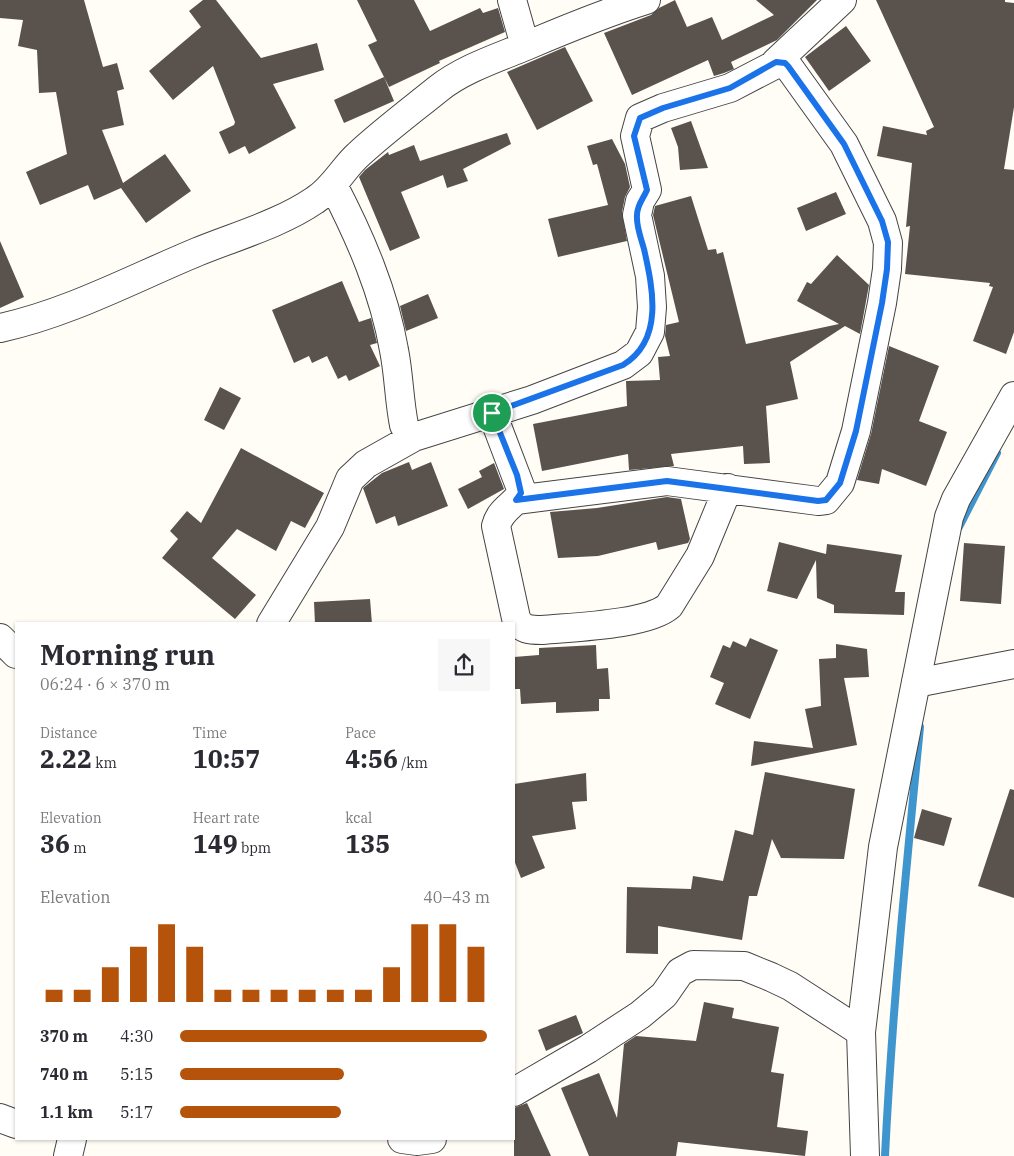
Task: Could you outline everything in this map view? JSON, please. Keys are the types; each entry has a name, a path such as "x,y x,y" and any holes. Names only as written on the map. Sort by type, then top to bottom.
{"street":[{"path":"512,0 525,46"},
{"path":"0,328 28,322 87,301 128,281 288,215 315,200 333,185 358,154 440,87 479,65 610,12 646,0"},
{"path":"271,622 330,527 350,479 366,464 414,437 492,413 623,365 640,353 650,332 652,307 650,276 637,215 640,201 647,190 634,136 636,125 640,118 646,114 730,88 776,62 842,0"},
{"path":"516,500 667,481 818,501 826,500 840,483 856,431 887,269 885,232 844,144 788,66 785,63 776,62"},
{"path":"333,185 359,236 375,278 394,348 404,425 408,433 414,437"},
{"path":"865,1156 861,1032 883,847 949,517 956,499 1014,396"},
{"path":"492,413 517,475 521,493 498,516 496,526 502,561 517,621 528,630 639,619 663,611 669,606 700,556 728,488"},
{"path":"0,638 15,653"},
{"path":"916,683 1014,664"},
{"path":"515,1091 588,1049 640,1015 664,995 680,972 693,965 744,966 790,986 861,1032"},
{"path":"0,1118 15,1124"},
{"path":"68,1156 72,1140"},
{"path":"410,1140 424,1140"},
{"path":"429,1156 440,1140"}],"building":[{"path":"0,0 84,0 103,67 117,63 124,89 117,91 124,125 102,130 123,183 165,154 191,191 146,223 121,188 94,200 88,185 40,205 26,172 67,154 56,92 39,93 37,50 18,46 23,20 0,18"},
{"path":"203,0 216,0 261,58 317,43 324,70 273,84 296,128 249,154 245,146 229,154 219,132 234,125 235,122 213,66 173,100 149,71 201,27 189,11"},
{"path":"357,0 414,0 430,31 480,8 483,13 498,8 505,32 439,61 440,63 389,87 368,45 377,41"},
{"path":"675,0 687,27 712,17 722,40 774,15 756,0 817,0 777,40 731,62 734,69 714,76 708,60 632,95 604,33 651,15 659,8"},
{"path":"876,0 1005,0 1005,2 1014,3 1014,107 1004,169 1014,170 1014,332 1006,354 973,341 993,287 989,286 990,283 905,274 910,226 906,227 912,163 877,156 883,126 927,135 926,131 934,127"},
{"path":"846,26 871,61 829,91 805,57"},
{"path":"565,47 593,101 537,130 507,72"},
{"path":"384,77 394,101 344,123 334,100"},
{"path":"691,121 708,168 680,170 678,147 671,128"},
{"path":"507,133 511,144 463,169 468,181 447,188 443,175 401,192 420,238 390,251 359,177 365,170 388,152 389,155 414,145 420,161"},
{"path":"612,139 625,164 630,187 625,197 622,212 627,241 558,257 548,219 608,205 597,164 593,165 587,146"},
{"path":"836,192 846,214 806,231 797,208"},
{"path":"691,196 708,250 716,249 717,254 723,252 746,344 839,324 797,301 807,282 811,284 837,255 869,285 860,334 845,326 790,362 798,399 766,406 770,463 744,464 743,446 671,454 674,466 629,470 628,454 542,471 533,424 627,406 626,381 660,380 658,357 670,356 665,336 666,325 679,322 653,215 655,206"},
{"path":"0,241 24,297 0,308"},
{"path":"342,281 359,322 371,318 377,343 370,345 380,366 349,381 346,375 338,379 327,356 312,363 309,356 294,363 272,310"},
{"path":"428,294 438,318 406,331 400,306"},
{"path":"889,346 939,366 919,421 947,432 926,486 882,469 879,484 857,480 871,434"},
{"path":"220,387 241,398 224,430 204,420"},
{"path":"241,448 324,493 305,528 291,521 276,551 237,529 212,558 256,595 235,619 162,558 178,539 170,531 187,511 201,523"},
{"path":"409,462 412,470 431,462 448,506 398,526 395,516 376,524 363,488 382,473"},
{"path":"494,463 504,489 468,509 458,489 482,477 479,471"},
{"path":"667,497 681,499 690,539 688,543 658,550 656,542 598,556 558,558 550,512 597,508"},
{"path":"779,542 826,554 827,544 902,555 895,592 905,592 904,615 834,613 834,605 817,598 816,560 797,599 767,591"},
{"path":"964,543 1005,546 1001,604 960,601"},
{"path":"370,599 372,622 315,622 314,602"},
{"path":"750,638 778,650 750,719 715,704 724,683 710,677 723,645 730,648 733,641 746,647"},
{"path":"836,644 867,649 869,677 844,678 857,745 751,766 754,741 813,748 805,709 821,706 819,659 836,658"},
{"path":"596,645 597,669 608,668 610,699 599,699 599,711 556,713 556,702 521,704 520,689 515,689 515,657 539,655 539,648"},
{"path":"765,772 855,789 844,859 781,858 772,839 757,896 749,896 742,940 658,926 658,954 626,953 627,887 691,889 693,876 723,881 735,830 753,835"},
{"path":"586,773 587,801 572,802 576,829 532,836 545,868 521,878 515,863 515,784"},
{"path":"1010,789 1014,790 1014,898 978,886"},
{"path":"922,809 952,818 944,846 914,838"},
{"path":"704,1002 734,1008 732,1018 779,1027 771,1072 784,1074 777,1127 808,1131 805,1156 678,1142 676,1156 589,1156 561,1088 599,1073 617,1118 624,1044 636,1036 696,1041"},
{"path":"576,1015 583,1033 546,1051 538,1030"},
{"path":"527,1103 551,1156 514,1156 515,1108"}],"waterway":[{"path":"959,527 997,453"},
{"path":"885,1156 895,995 920,727"}],"route":[{"path":"776,62 785,63 844,144 882,221 888,242 887,269 882,303 856,431 840,483 832,494 826,500 818,501 667,481 516,500 521,493 521,489 492,413 532,400 539,395 578,380 601,374 623,365 640,353 646,343 650,332 652,307 650,276 637,221 640,201 647,190 634,136 636,125 640,118 663,108 730,88 776,62"}]}
